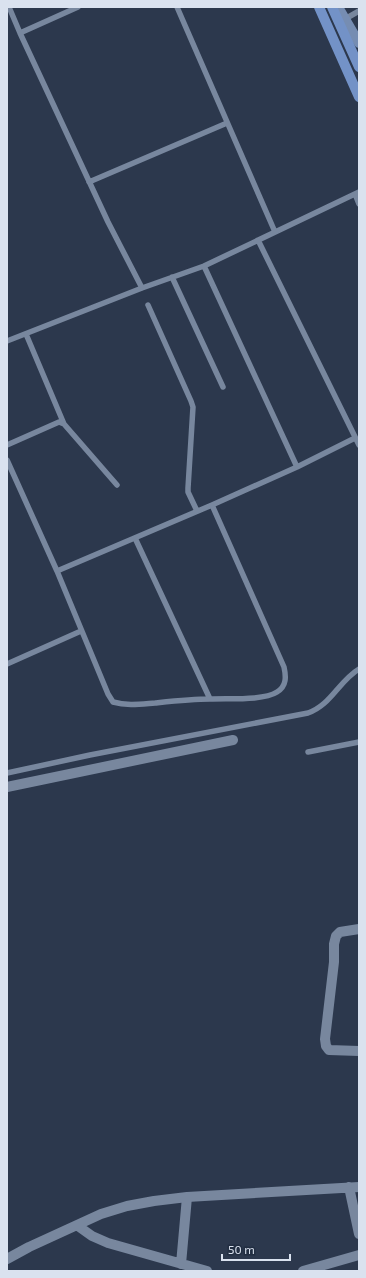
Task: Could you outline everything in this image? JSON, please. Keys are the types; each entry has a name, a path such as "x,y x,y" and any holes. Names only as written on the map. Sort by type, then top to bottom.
{"main road":[{"path":"319,7 359,97"},
{"path":"332,7 359,67"},
{"path":"338,7 359,43"}],"street":[{"path":"7,787 233,740"},
{"path":"359,929 340,932 336,936 324,1039 329,1050 359,1051"},
{"path":"7,1259 102,1214 127,1206 187,1197 354,1187 359,1234"},
{"path":"181,1264 187,1197"},
{"path":"78,1226 92,1236 108,1243 207,1271"},
{"path":"303,1271 359,1255"}],"lane":[{"path":"9,7 121,249 142,288"},
{"path":"20,33 78,7"},
{"path":"177,7 275,232"},
{"path":"345,19 359,11"},
{"path":"90,182 227,123"},
{"path":"7,341 142,288 204,266 357,193 359,204"},
{"path":"258,240 359,445"},
{"path":"204,266 297,467"},
{"path":"172,277 223,387"},
{"path":"148,305 192,401 193,407 188,492 197,511"},
{"path":"26,334 64,424 117,485"},
{"path":"7,445 59,422 64,424"},
{"path":"57,571 212,505 297,467 356,438"},
{"path":"7,460 57,571 108,694 113,702 120,704 210,698 255,697 277,692 284,686 286,677 284,667 212,505"},
{"path":"135,538 210,698"},
{"path":"7,664 81,631"},
{"path":"7,772 308,713 319,708 325,703 348,677 359,669"},
{"path":"308,752 359,742"}]}
